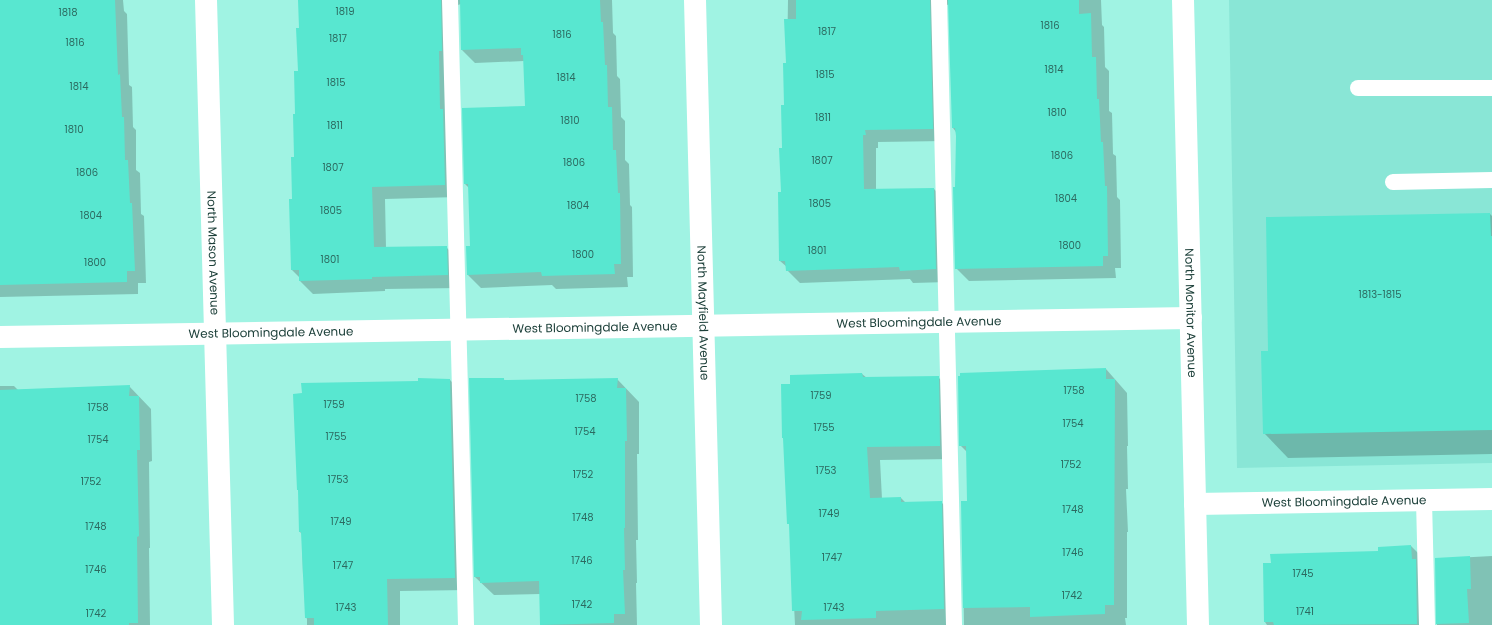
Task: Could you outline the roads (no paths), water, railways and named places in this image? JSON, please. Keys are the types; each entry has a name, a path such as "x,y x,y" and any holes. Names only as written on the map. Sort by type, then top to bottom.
{"street":[{"name":"North Mason Avenue","path":"206,0 223,625"},
{"name":"North Mayfield Avenue","path":"695,0 711,625"},
{"name":"North Monitor Avenue","path":"1183,0 1198,625"},
{"name":"West Bloomingdale Avenue","path":"0,337 1191,318"},
{"name":"West Bloomingdale Avenue","path":"1195,504 1492,499"}],"lane":[{"path":"450,0 466,625"},
{"path":"939,0 954,625"},
{"path":"1358,88 1492,88"},
{"path":"1393,182 1492,180"},
{"path":"1424,500 1427,625"}]}
